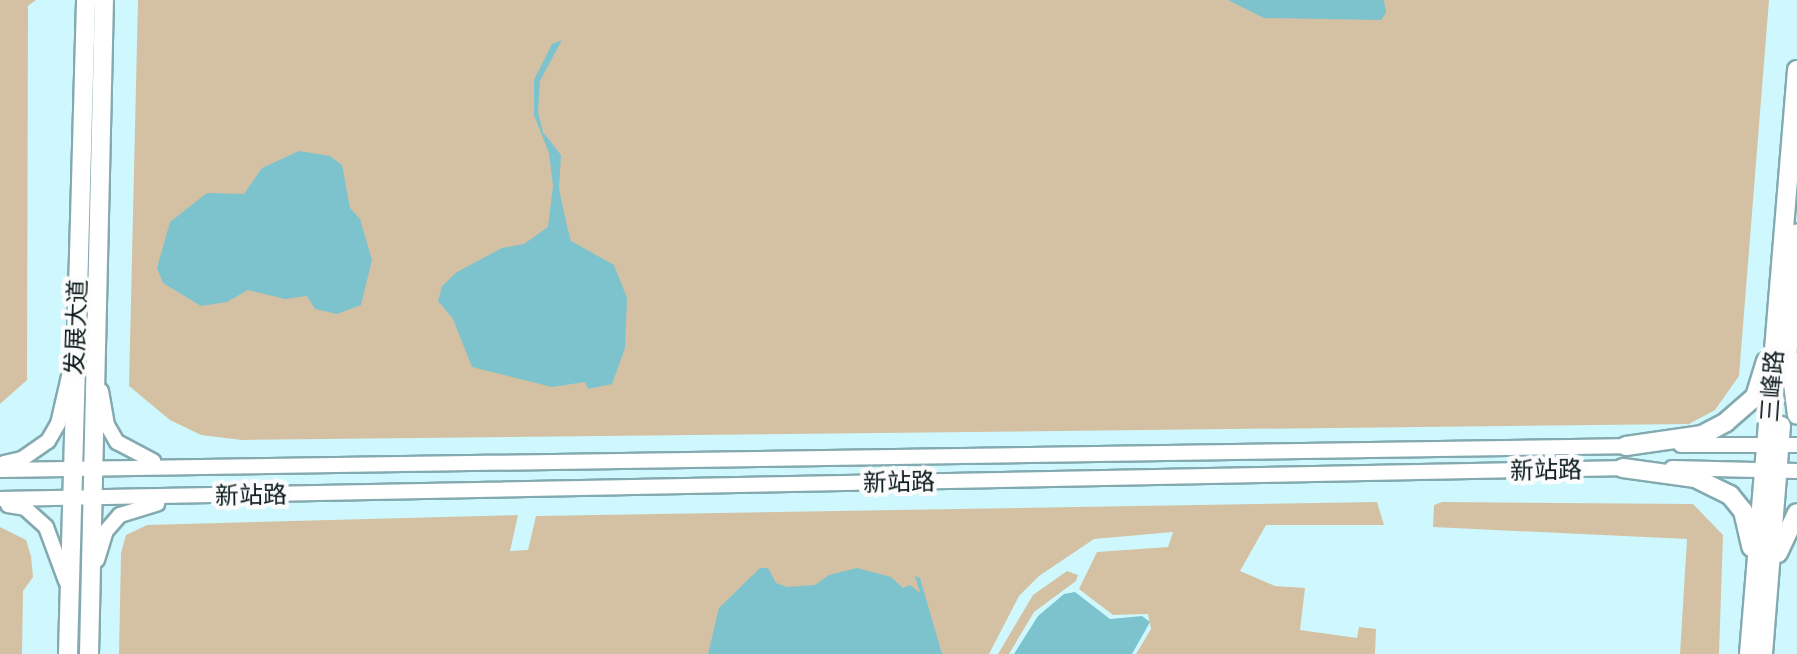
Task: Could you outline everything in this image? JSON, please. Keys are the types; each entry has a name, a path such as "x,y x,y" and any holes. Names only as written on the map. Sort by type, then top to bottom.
{"main road":[{"name":"发展大道","path":"68,654 86,0"},
{"name":"发展大道","path":"89,654 104,0"},
{"name":"三峰路","path":"1749,654 1759,622 1780,469 1784,313 1797,70"},
{"name":"三峰路","path":"1784,313 1797,233"},
{"path":"1784,313 1789,381 1797,415"},
{"path":"1626,446 1702,435 1745,410 1764,372 1784,313"},
{"path":"1623,468 1695,478 1730,495 1750,529 1759,622"},
{"path":"1759,622 1778,554 1797,513"},
{"name":"三峰路","path":"1759,622 1763,654"}],"street":[{"path":"0,467 22,459 48,441 64,399 76,336"},
{"path":"96,337 103,406 117,442 139,458 205,466"},
{"name":"新站路","path":"0,467 1781,444"},
{"name":"新站路","path":"0,502 71,498 1623,468 1780,469"},
{"path":"90,592 106,531 120,515 199,496"},
{"path":"0,502 25,508 46,527 69,591"}],"shaded area":[{"path":"0,0 36,0 28,6 27,380 0,404"},
{"path":"138,0 1769,0 1739,376 1715,410 1689,424 242,440 201,435 170,420 129,386"},
{"path":"1377,502 1384,525 1266,525 1240,571 1275,586 1305,588 1300,630 1357,638 1359,627 1376,629 1375,654 1136,654 1151,629 1148,614 1113,615 1079,589 1097,552 1168,547 1173,532 1094,539 1039,576 1019,596 989,654 119,654 121,553 126,535 147,525 518,515 510,551 528,550 536,516"},
{"path":"1442,502 1693,504 1723,535 1719,654 1680,654 1687,539 1433,527 1434,505"},
{"path":"0,527 26,540 31,556 33,577 23,591 22,654 0,654"},
{"path":"1067,571 1078,575 1076,581 1034,612 1009,654 998,654 1033,595"}],"water":[{"path":"1228,0 1384,0 1386,13 1381,20 1264,18"},
{"path":"562,40 540,81 538,112 543,132 561,155 559,189 571,241 614,265 627,298 625,348 612,384 588,389 585,382 552,387 472,367 453,319 438,301 442,286 457,272 502,248 524,244 548,227 553,186 549,153 534,115 534,80 552,44"},
{"path":"299,151 330,156 342,165 350,208 360,219 372,260 361,305 337,314 315,309 307,296 285,299 248,290 227,302 201,306 163,283 157,268 170,222 207,193 244,194 262,168"},
{"path":"760,568 768,568 776,583 787,587 815,585 829,575 857,568 891,577 903,588 910,585 920,593 915,576 920,578 942,654 708,654 719,608"},
{"path":"1075,592 1110,619 1142,616 1150,622 1132,654 1014,654 1038,616 1064,594"}]}
